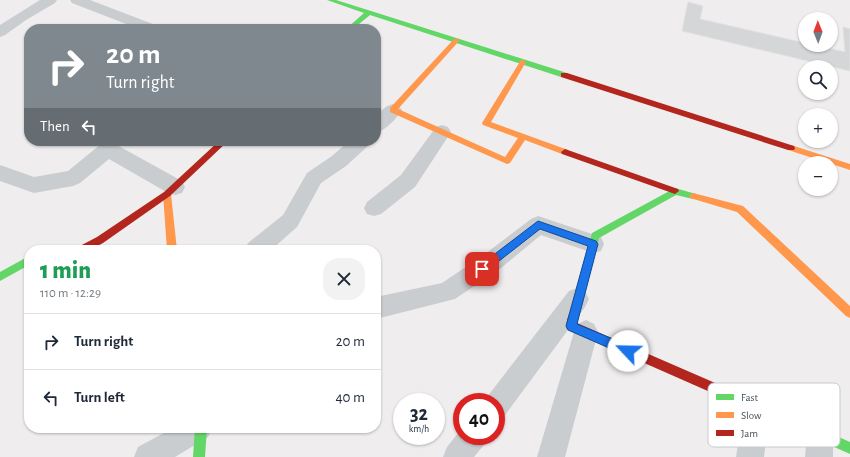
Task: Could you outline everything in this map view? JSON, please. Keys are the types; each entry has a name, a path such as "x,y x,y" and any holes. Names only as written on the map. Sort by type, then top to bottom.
{"street":[{"path":"0,32 21,17 50,0"},
{"path":"78,0 141,24"},
{"path":"330,0 850,167"},
{"path":"354,24 369,12"},
{"path":"381,121 456,41"},
{"path":"523,62 486,123 675,191 740,209 850,313"},
{"path":"393,110 507,161 523,137"},
{"path":"374,208 408,181 442,132"},
{"path":"90,245 100,240 171,190 219,146"},
{"path":"262,245 290,221 314,178 339,161 355,146"},
{"path":"0,173 34,185 73,178 108,149 171,190"},
{"path":"171,190 172,245"},
{"path":"675,191 595,236 571,326 708,386"},
{"path":"381,307 447,292 494,261 538,224 593,244"},
{"path":"0,277 24,263"},
{"path":"505,394 579,297"},
{"path":"551,457 586,332"},
{"path":"148,457 191,433"},
{"path":"199,457 200,433"},
{"path":"457,457 466,445"},
{"path":"750,457 751,447"},
{"path":"834,447 850,448"}],"building":[{"path":"688,2 703,6 700,19 798,41 798,52 838,52 838,50 845,52 843,27 850,29 850,71 838,68 838,60 804,60 682,31"}],"traffic: fast":[{"path":"330,0 564,75"},
{"path":"355,24 369,12"},
{"path":"575,312 595,236 675,191 693,196"},
{"path":"0,277 24,263"},
{"path":"199,457 201,433"},
{"path":"840,444 850,448"}],"traffic: slow":[{"path":"456,41 393,110 507,161 523,137"},
{"path":"523,62 486,123 565,152"},
{"path":"791,148 850,167"},
{"path":"167,194 172,245"},
{"path":"693,196 740,209 850,313"}],"traffic: jam":[{"path":"564,75 791,148"},
{"path":"90,245 167,194 219,146"},
{"path":"565,152 675,191"},
{"path":"575,312 571,326 708,386"}],"route":[{"path":"482,269 494,261 538,224 593,244 571,326 628,351"}]}
